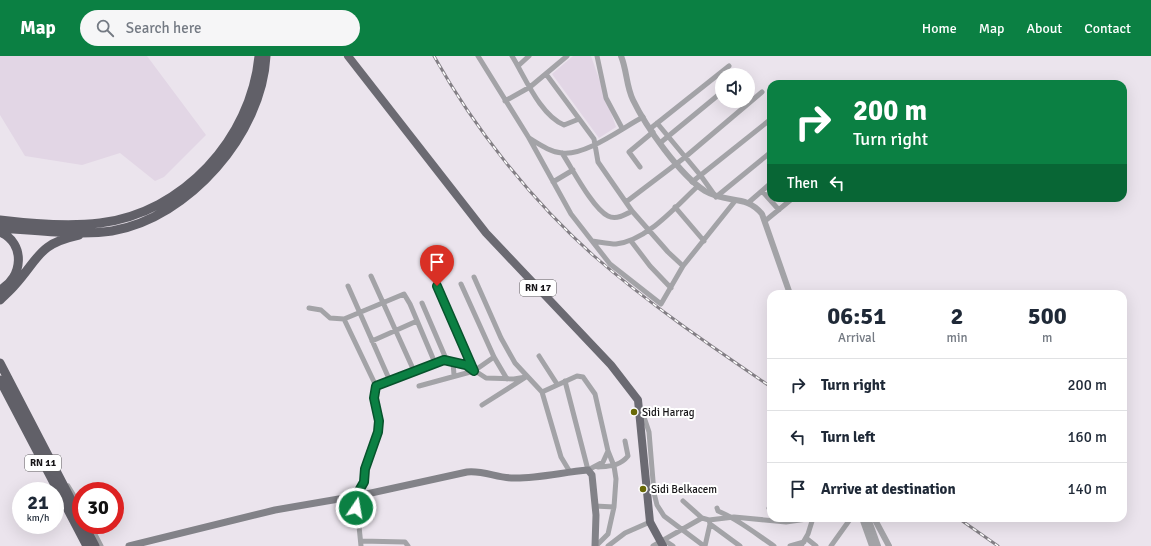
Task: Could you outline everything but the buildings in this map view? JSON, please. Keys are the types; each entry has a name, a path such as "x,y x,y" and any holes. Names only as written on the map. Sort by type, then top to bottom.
{"highway":[{"path":"0,220 70,225 101,223 141,212 183,189 215,160 237,127 250,96 259,56"},
{"path":"0,228 92,232 112,231 148,219 177,202 207,178 229,153 247,123 258,93 266,56"},
{"path":"0,216 17,222"},
{"path":"0,232 14,243 19,256 16,275 12,282 0,290"},
{"path":"0,300 16,284 41,252 58,241 92,232"},
{"name":"RN 11","path":"0,363 72,501"},
{"name":"RN 11","path":"0,380 87,546"},
{"path":"89,534 95,546"}],"main road":[{"name":"RN 17","path":"348,56 486,233 611,365 638,400"},
{"path":"638,400 650,522 660,543"},
{"path":"129,546 276,510 356,496 467,472 483,472 499,477 516,478 591,468 595,506 595,546"}],"street":[{"path":"478,56 529,138 571,214 610,264 660,304 683,266 735,201"},
{"path":"512,56 530,87 555,122 564,125 579,119"},
{"path":"518,66 529,56"},
{"path":"505,101 530,87 567,56"},
{"path":"597,56 606,98 622,128"},
{"path":"621,56 632,100 660,143 676,163 695,184 716,198 748,203 756,206 762,214 789,290"},
{"path":"640,167 629,152 652,130 657,123 729,66"},
{"path":"546,74 596,144 598,162 632,211 648,231 683,266"},
{"path":"626,202 684,158 762,92"},
{"path":"660,143 715,98"},
{"path":"529,138 554,151 570,153 596,144 643,117"},
{"path":"592,241 616,244 631,241 648,231 675,207 701,176 767,122"},
{"path":"657,123 684,158 701,176 716,198"},
{"path":"562,153 598,207 609,217 618,218 632,211"},
{"path":"716,198 767,155"},
{"path":"553,182 573,170"},
{"path":"748,203 767,187"},
{"path":"762,191 767,197"},
{"path":"772,202 779,210"},
{"path":"765,221 788,202"},
{"path":"675,207 704,241"},
{"path":"631,241 650,266 671,288"},
{"path":"371,276 414,371"},
{"path":"474,277 500,338 515,363 526,377 542,392 561,457 570,472"},
{"path":"461,284 494,358 507,379"},
{"path":"348,286 390,381"},
{"path":"437,286 474,371"},
{"path":"309,308 321,310 330,318 344,319 404,294 418,321 435,363"},
{"path":"422,303 450,361 454,376"},
{"path":"344,319 376,386 374,398 379,421 378,432 365,469 364,482 356,496 361,544 405,542 408,546"},
{"path":"372,341 418,321"},
{"path":"539,356 558,384"},
{"path":"419,386 474,371 494,358"},
{"path":"376,386 435,363 450,361 466,365 486,378 507,379 526,377"},
{"path":"542,392 577,376 583,377 595,394 596,404 608,451 614,466 616,478 614,507 608,534 595,546"},
{"path":"482,405 526,377"},
{"path":"565,382 591,468"},
{"path":"638,400 649,432 656,502 664,516 705,546 710,522"},
{"path":"591,468 614,466 623,461 628,456 625,441"},
{"path":"591,468 603,462 608,451"},
{"path":"57,473 72,492"},
{"path":"684,501 702,518 710,522 740,546"},
{"path":"595,506 614,507"},
{"path":"717,508 718,511 734,517 767,520"},
{"path":"710,522 734,517"},
{"path":"734,517 739,523 774,546"},
{"path":"660,543 702,518"},
{"path":"608,546 625,533 650,522"},
{"path":"804,542 812,522"},
{"path":"831,546 848,522"},
{"path":"863,522 872,546"},
{"path":"869,522 878,546"},
{"path":"876,522 889,546"},
{"path":"95,534 101,546"},
{"path":"790,546 804,542 816,546"},
{"path":"660,543 673,546"}],"shaded area":[{"path":"0,56 147,56 206,135 164,177 155,181 120,153 82,165 25,156 0,115"},
{"path":"573,56 591,56 616,127 599,138 552,74"}],"railway":[{"path":"434,56 467,110 486,136 527,188 571,235 615,274 658,308 767,384"},
{"path":"964,522 998,546"}],"place":[{"name":"Sidi Harrag","path":"634,412"},
{"name":"Sidi Belkacem","path":"643,489"}],"route":[{"path":"356,508 356,496 360,492 364,482 365,469 378,432 379,421 375,411 374,398 376,386 444,360 466,365 474,371 437,286"}]}
